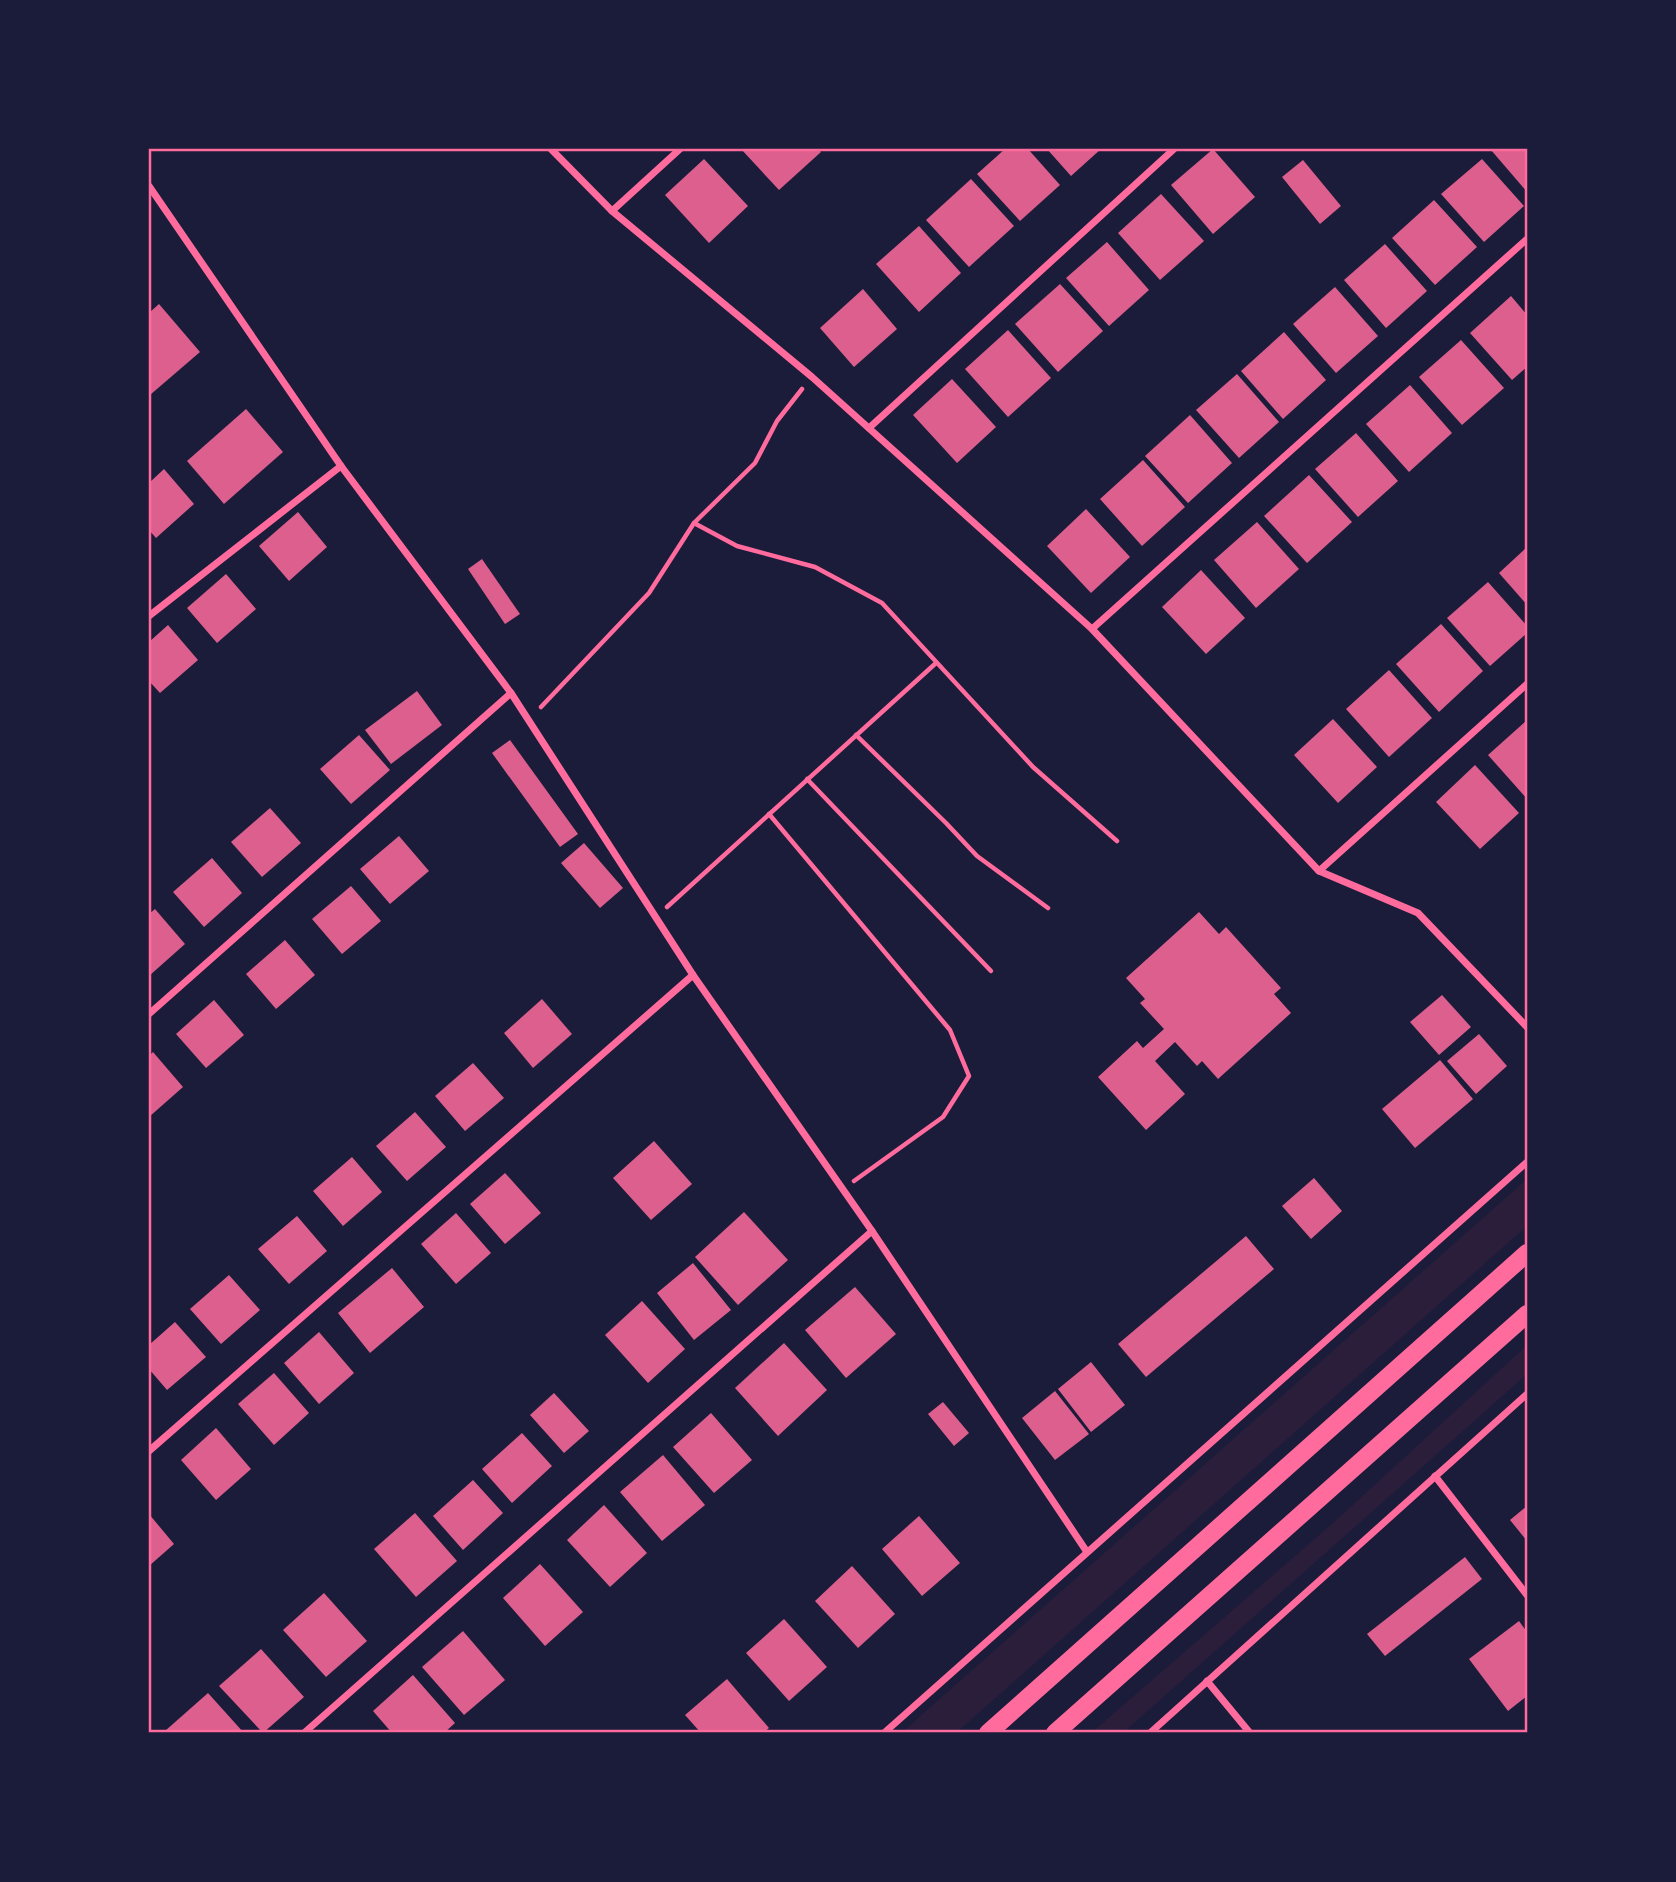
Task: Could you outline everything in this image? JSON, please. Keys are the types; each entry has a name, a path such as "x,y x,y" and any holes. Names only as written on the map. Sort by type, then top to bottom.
{"main road":[{"path":"988,1733 1527,1253"},
{"path":"1055,1733 1527,1314"}],"street":[{"path":"551,149 612,211 811,377 1092,629 1319,871 1418,913 1527,1027"},
{"path":"612,211 680,149"},
{"path":"869,428 1174,149"},
{"path":"149,186 341,466 511,693 693,975 872,1231 1087,1552"},
{"path":"1092,629 1527,239"},
{"path":"149,616 341,466"},
{"path":"1319,871 1527,684"},
{"path":"149,1014 511,693"},
{"path":"149,1451 693,975"},
{"path":"884,1733 1527,1162"},
{"path":"304,1733 872,1231"},
{"path":"1150,1733 1527,1394"},
{"path":"1435,1476 1527,1595"},
{"path":"1207,1681 1250,1733"}],"path":[{"path":"528,720 649,593 694,523 755,463 777,421 811,377"},
{"path":"694,523 737,546 815,567 882,603 1033,767 1117,841"},
{"path":"656,917 936,663"},
{"path":"856,735 977,856 1048,908"},
{"path":"807,779 991,971"},
{"path":"769,814 950,1030 969,1076 943,1117 843,1189"}],"shaded area":[{"path":"1527,1179 1527,1226 956,1733 901,1733"},
{"path":"1527,1345 1527,1374 1123,1733 1091,1733 1333,1523"}],"building":[{"path":"741,149 818,149 821,152 779,190"},
{"path":"1005,149 1028,149 1060,185 1020,221 977,174"},
{"path":"1047,149 1101,149 1071,176"},
{"path":"1213,149 1255,197 1213,234 1171,185"},
{"path":"1527,149 1527,192 1491,150"},
{"path":"704,159 748,206 709,243 665,195"},
{"path":"1482,159 1524,206 1484,242 1441,194"},
{"path":"1303,160 1341,206 1320,224 1282,177"},
{"path":"971,179 1014,226 969,267 926,220"},
{"path":"1161,194 1204,241 1160,280 1118,233"},
{"path":"1434,200 1477,247 1435,285 1392,238"},
{"path":"919,226 961,273 919,312 876,264"},
{"path":"1107,242 1149,290 1109,326 1066,278"},
{"path":"1385,244 1427,291 1386,328 1344,280"},
{"path":"1060,284 1103,331 1058,372 1015,324"},
{"path":"1335,287 1378,336 1336,373 1293,324"},
{"path":"863,289 897,329 854,367 820,328"},
{"path":"1511,296 1527,315 1527,367 1512,380 1470,333"},
{"path":"159,304 200,352 150,395 149,313"},
{"path":"1008,330 1051,378 1008,417 965,369"},
{"path":"1284,332 1326,380 1283,419 1241,371"},
{"path":"1461,340 1504,388 1462,425 1419,377"},
{"path":"1237,374 1279,422 1239,458 1196,410"},
{"path":"952,379 996,427 957,463 913,415"},
{"path":"1410,385 1452,433 1409,472 1366,424"},
{"path":"246,409 283,452 224,504 187,461"},
{"path":"1190,415 1232,463 1188,503 1145,456"},
{"path":"1356,433 1398,481 1358,517 1315,469"},
{"path":"1143,460 1185,507 1142,546 1100,499"},
{"path":"164,469 194,504 156,538 149,530 149,483"},
{"path":"1309,475 1352,522 1307,563 1264,516"},
{"path":"1086,509 1130,557 1091,593 1047,546"},
{"path":"298,512 327,547 289,581 259,546"},
{"path":"1257,522 1299,569 1256,608 1214,560"},
{"path":"1527,547 1527,605 1499,573"},
{"path":"482,559 520,614 505,624 468,569"},
{"path":"1201,570 1245,618 1206,654 1162,607"},
{"path":"226,574 256,609 217,643 187,608"},
{"path":"1488,582 1527,626 1527,633 1490,666 1447,618"},
{"path":"1441,624 1483,671 1439,712 1396,664"},
{"path":"168,625 198,660 160,693 149,681 149,642"},
{"path":"1389,670 1432,718 1389,757 1346,709"},
{"path":"417,691 442,725 391,764 365,730"},
{"path":"1333,719 1377,767 1338,803 1294,755"},
{"path":"1527,720 1527,799 1488,755"},
{"path":"359,735 390,770 351,804 320,769"},
{"path":"510,740 578,834 560,847 492,753"},
{"path":"1475,765 1519,813 1480,849 1436,802"},
{"path":"270,808 301,843 262,877 231,842"},
{"path":"399,836 429,871 390,904 360,869"},
{"path":"584,843 623,888 600,908 561,863"},
{"path":"212,858 242,893 204,927 173,892"},
{"path":"351,886 381,921 342,954 312,919"},
{"path":"155,909 185,944 149,976 149,914"},
{"path":"1199,912 1219,934 1226,927 1281,988 1274,994 1291,1013 1218,1079 1202,1061 1197,1066 1175,1042 1155,1061 1185,1094 1146,1130 1098,1077 1137,1041 1143,1048 1164,1029 1140,1003 1145,999 1126,978"},
{"path":"285,940 315,975 276,1009 246,974"},
{"path":"1442,995 1471,1027 1439,1055 1410,1022"},
{"path":"542,999 572,1034 533,1068 504,1033"},
{"path":"214,1000 244,1035 206,1068 176,1034"},
{"path":"1479,1034 1507,1066 1476,1094 1447,1061"},
{"path":"153,1052 183,1087 149,1117 149,1056"},
{"path":"1440,1060 1473,1099 1415,1148 1382,1109"},
{"path":"473,1063 504,1098 465,1131 435,1096"},
{"path":"415,1112 446,1147 407,1181 376,1146"},
{"path":"654,1141 692,1184 651,1220 613,1178"},
{"path":"352,1157 382,1192 343,1226 313,1191"},
{"path":"505,1173 541,1213 505,1244 470,1204"},
{"path":"1314,1178 1342,1211 1311,1239 1282,1206"},
{"path":"744,1212 788,1260 738,1305 695,1257"},
{"path":"456,1213 491,1253 456,1284 421,1244"},
{"path":"297,1216 327,1251 289,1284 258,1249"},
{"path":"1246,1236 1274,1269 1146,1377 1118,1344"},
{"path":"693,1263 731,1310 694,1340 657,1293"},
{"path":"392,1268 424,1307 370,1353 338,1313"},
{"path":"229,1275 260,1310 221,1344 190,1309"},
{"path":"855,1287 896,1334 846,1378 805,1330"},
{"path":"642,1301 685,1349 648,1383 605,1335"},
{"path":"175,1322 206,1357 167,1390 149,1369 149,1345"},
{"path":"319,1332 354,1373 319,1404 284,1363"},
{"path":"784,1343 827,1390 778,1436 735,1388"},
{"path":"1091,1362 1125,1405 1091,1432 1058,1389"},
{"path":"274,1373 309,1413 274,1445 238,1404"},
{"path":"1055,1391 1089,1434 1055,1460 1022,1418"},
{"path":"554,1393 589,1431 564,1453 530,1415"},
{"path":"943,1402 969,1433 954,1446 928,1414"},
{"path":"711,1413 752,1460 714,1493 673,1447"},
{"path":"216,1428 251,1469 216,1500 181,1460"},
{"path":"522,1433 552,1466 512,1503 482,1469"},
{"path":"663,1455 705,1505 662,1541 620,1492"},
{"path":"473,1480 503,1513 463,1550 433,1516"},
{"path":"604,1505 647,1553 610,1587 567,1540"},
{"path":"1527,1506 1527,1541 1510,1520"},
{"path":"415,1513 457,1561 416,1597 374,1549"},
{"path":"149,1514 174,1544 149,1566"},
{"path":"919,1516 960,1563 922,1596 882,1549"},
{"path":"1465,1557 1482,1579 1385,1656 1367,1634"},
{"path":"540,1564 583,1612 545,1646 503,1598"},
{"path":"852,1566 895,1614 858,1648 815,1601"},
{"path":"324,1593 367,1641 326,1677 283,1630"},
{"path":"784,1619 827,1667 789,1701 746,1653"},
{"path":"1519,1621 1527,1632 1527,1696 1508,1711 1469,1659"},
{"path":"463,1631 505,1680 464,1715 422,1667"},
{"path":"261,1649 304,1697 263,1733 219,1686"},
{"path":"413,1675 455,1723 444,1733 392,1733 373,1711"},
{"path":"727,1679 769,1728 763,1733 701,1733 685,1715"},
{"path":"208,1693 244,1733 166,1733 165,1731"}]}
